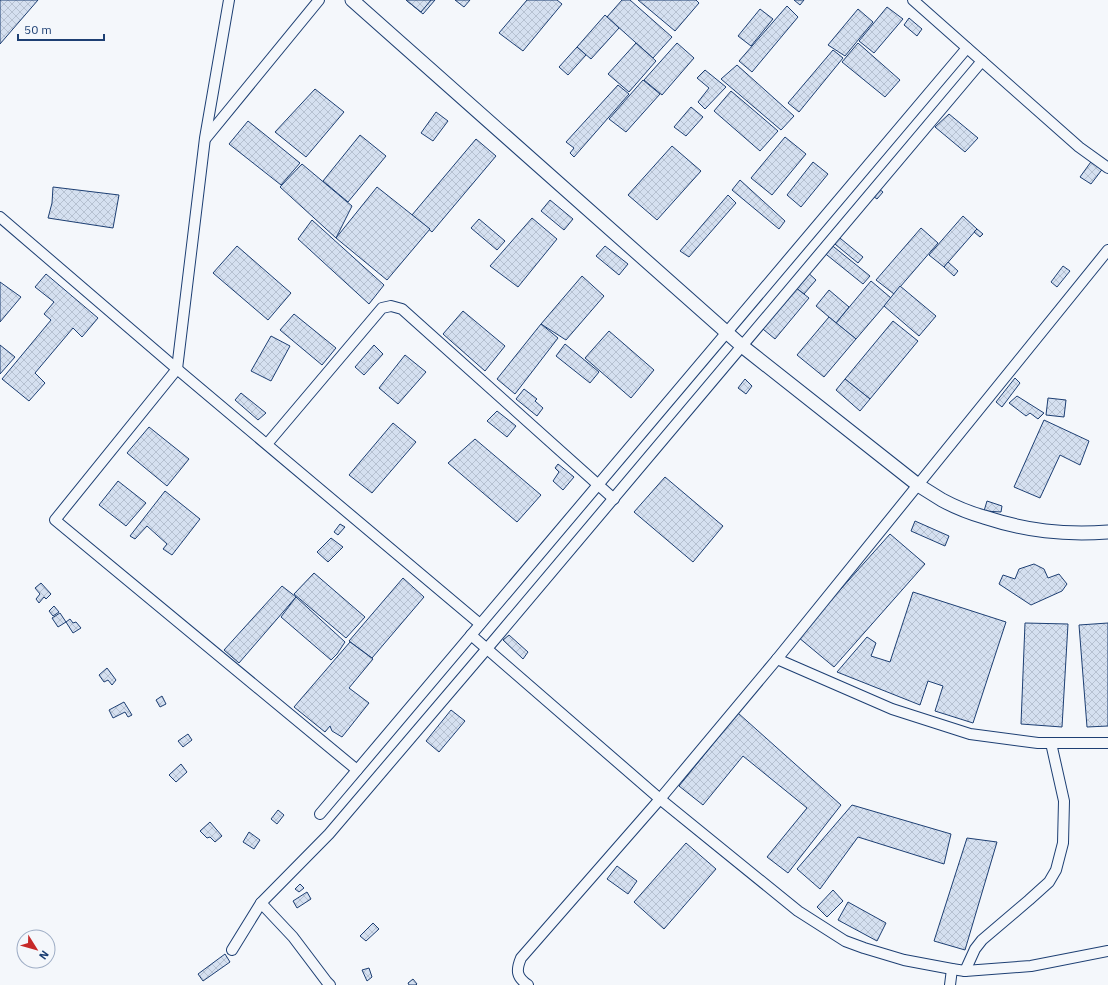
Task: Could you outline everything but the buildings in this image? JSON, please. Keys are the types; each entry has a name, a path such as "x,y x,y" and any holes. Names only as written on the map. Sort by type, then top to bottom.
{"street":[{"path":"229,0 205,138 177,369 55,520 357,770"},
{"path":"205,138 319,0"},
{"path":"352,0 742,346 918,484 943,500 969,512 1022,528 1049,532 1108,532"},
{"path":"913,0 1079,147 1108,168"},
{"path":"320,814 967,48"},
{"path":"232,950 261,903 329,834 614,499 982,61"},
{"path":"0,217 177,369 268,444 480,624"},
{"path":"528,985 522,981 517,973 521,958 660,799 777,659 1108,250"},
{"path":"268,444 382,308 391,306 402,309 614,499"},
{"path":"471,635 660,799 798,910 845,941 904,960 965,970 1031,966 1108,951"},
{"path":"777,659 892,709 970,734 1038,744 1108,743"},
{"path":"965,970 975,949 982,940 1049,882 1056,870 1063,843 1064,801 1051,743"},
{"path":"261,903 293,937 330,985"},
{"path":"950,985 952,969"}]}
